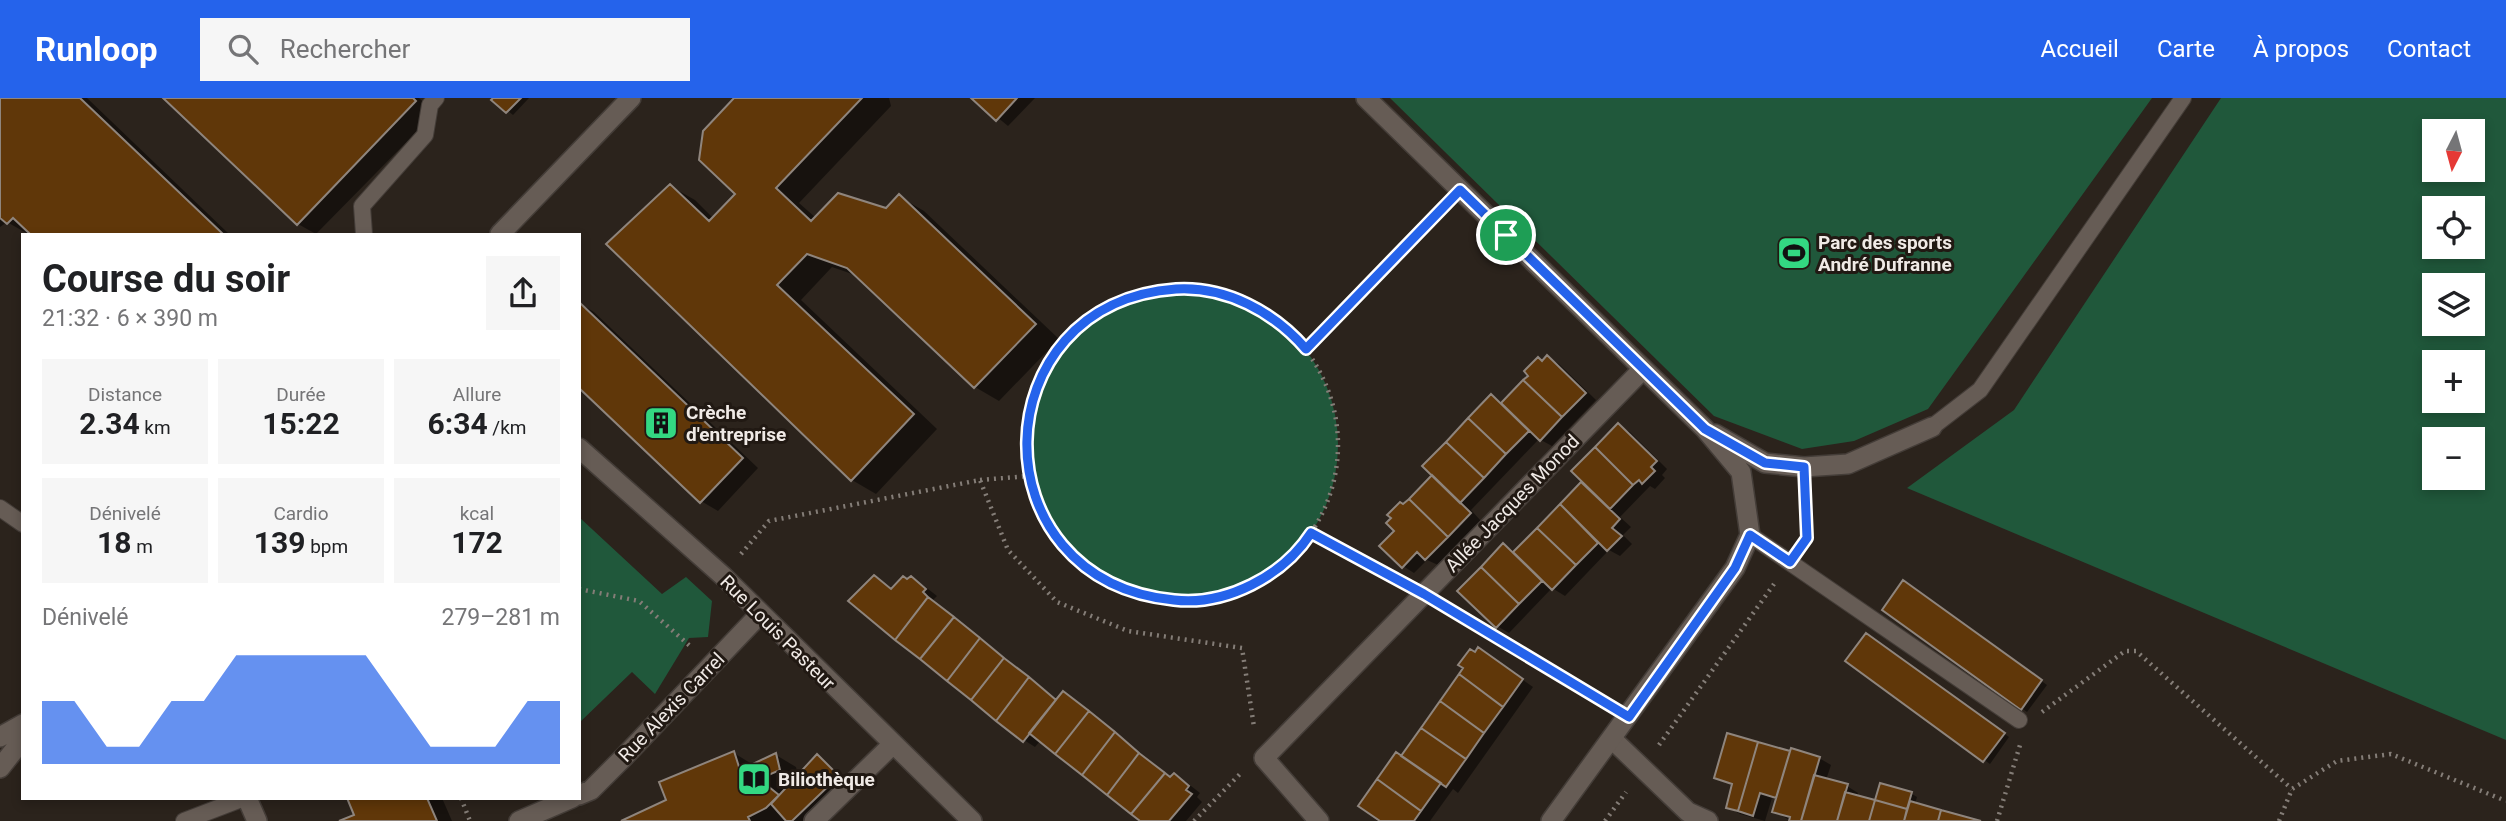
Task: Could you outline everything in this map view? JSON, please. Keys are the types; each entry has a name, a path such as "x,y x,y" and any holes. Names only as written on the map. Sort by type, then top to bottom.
{"street":[{"path":"1366,98 1705,429 1741,472 1750,535 1735,568 1629,717 1550,821"},
{"path":"501,233 629,99"},
{"name":"Allée Jacques Monod","path":"1264,758 1643,369"},
{"path":"1705,429 1765,463 1804,467 1847,464 1932,427"},
{"name":"Rue Louis Pasteur","path":"581,450 723,576 759,615 972,821"},
{"name":"Rue Alexis Carrel","path":"581,794 591,790 759,615"},
{"path":"0,737 21,725"},
{"path":"1612,739 1688,812 1708,821"},
{"path":"0,768 21,741"},
{"path":"814,821 893,744"},
{"path":"1264,758 1319,821"},
{"path":"246,800 257,821"},
{"path":"519,821 567,800"}],"lane":[{"path":"365,233 362,206 425,135 430,105 436,98"},
{"path":"1932,427 1980,390 2183,98"},
{"path":"0,508 21,523"},
{"path":"1750,535 2022,728"},
{"path":"184,821 240,800"}],"path":[{"path":"1306,349 1460,190"},
{"path":"1194,288 1244,300 1291,331 1306,349 1330,392 1338,426 1336,480 1323,515 1301,548 1272,574 1237,592 1186,602 1149,598 1109,583 1073,558 1049,528 1032,492 1025,446 1035,389 1064,340 1103,309 1146,291 1194,288"},
{"path":"1605,821 1807,538 1804,467"},
{"path":"723,576 769,521 980,480 1029,477"},
{"path":"980,480 1008,550 1056,602 1128,631 1242,648 1254,729 1264,758 1235,778 1194,821"},
{"path":"1311,533 1424,594 1629,717"},
{"path":"581,589 639,601 678,638 714,663"},
{"path":"2037,717 2125,651 2136,651 2291,789"},
{"path":"1997,821 2022,728"},
{"path":"2279,821 2291,789 2337,761 2391,754 2506,801"},
{"path":"462,800 470,821"}],"green space":[{"name":"Parc des sports André Dufranne","path":"1390,98 2152,98 1928,409 1854,441 1802,449 1714,416"},
{"path":"2221,98 2506,98 2506,740 1907,488 2014,410"},
{"path":"1182,289 1212,292 1256,307 1281,324 1303,346 1326,385 1335,415 1338,445 1335,475 1320,519 1303,544 1281,566 1242,589 1212,598 1182,601 1152,598 1108,583 1083,566 1061,544 1038,505 1029,475 1026,445 1029,415 1044,371 1061,346 1083,324 1122,301 1152,292"},
{"path":"581,519 662,594 686,577 712,601 708,637 689,638 655,694 632,672 581,721"}],"building":[{"path":"0,98 80,98 222,233 29,233 13,218 7,224 0,218"},
{"path":"163,98 413,98 416,101 297,225"},
{"path":"521,98 506,113 491,100"},
{"path":"734,98 862,98 776,188 811,221 838,193 886,208 899,194 1036,324 974,388 847,268 807,254 777,285 914,414 851,481 606,244 670,184 709,221 735,194 699,160 703,131"},
{"path":"971,98 1017,98 996,121"},
{"name":"Crèche d'entreprise","path":"581,304 743,458 700,503 581,390"},
{"path":"1547,355 1586,393 1562,417 1523,380 1528,376 1524,371 1538,357 1542,361"},
{"path":"1523,380 1562,417 1540,441 1501,403"},
{"path":"1491,394 1529,431 1506,454 1468,418"},
{"path":"1468,418 1506,454 1484,478 1446,442"},
{"path":"1618,423 1657,461 1651,467 1655,471 1642,484 1639,480 1633,485 1595,447"},
{"path":"1446,442 1484,478 1460,503 1422,466"},
{"path":"1595,447 1633,485 1610,509 1571,471"},
{"path":"1432,475 1471,513 1448,537 1409,499"},
{"path":"1581,482 1620,519 1612,528 1622,536 1607,551 1560,504"},
{"path":"1409,499 1448,537 1425,560 1417,552 1402,568 1379,546 1394,531 1386,523 1391,518 1387,515 1400,502 1403,504"},
{"path":"1560,504 1598,543 1576,565 1537,528"},
{"path":"1537,528 1576,565 1552,590 1513,552"},
{"path":"1503,543 1542,581 1519,604 1481,567"},
{"path":"1481,567 1519,604 1496,628 1457,591"},
{"path":"874,575 891,589 903,576 907,579 911,576 926,589 923,592 928,597 895,640 848,601"},
{"path":"1903,580 2042,680 2021,710 1882,610"},
{"path":"928,597 954,617 920,659 895,640"},
{"path":"954,617 980,638 947,681 920,659"},
{"path":"1866,633 2005,733 1983,762 1845,661"},
{"path":"980,638 1004,658 971,700 947,681"},
{"path":"1478,647 1523,679 1503,707 1459,674 1463,668 1458,665 1470,649 1475,652"},
{"path":"1004,658 1029,677 996,721 971,700"},
{"path":"1459,674 1503,707 1484,733 1440,701"},
{"path":"1029,677 1056,700 1023,742 996,721"},
{"path":"1063,691 1089,711 1055,754 1029,733"},
{"path":"1440,701 1484,733 1466,759 1421,728"},
{"path":"1089,711 1115,732 1082,775 1055,754"},
{"path":"1421,728 1466,759 1446,787 1401,756"},
{"path":"1115,732 1139,753 1107,795 1082,775"},
{"path":"1727,733 1758,742 1738,811 1726,808 1732,784 1714,778"},
{"path":"1758,742 1790,751 1776,798 1760,793 1753,816 1738,811"},
{"path":"1791,748 1820,757 1801,821 1789,821 1790,817 1772,812"},
{"path":"734,751 740,770 776,753 780,770 766,776 769,787 779,795 766,808 748,817 750,821 621,821 666,800 659,782"},
{"path":"1396,752 1441,783 1421,811 1377,779"},
{"path":"1139,753 1165,773 1131,814 1107,795"},
{"path":"817,754 839,776 792,821 786,821 771,804"},
{"path":"1165,773 1170,777 1174,773 1189,786 1186,790 1192,794 1169,821 1140,821 1131,814"},
{"path":"1814,775 1848,784 1837,821 1801,821"},
{"path":"1377,779 1421,811 1414,821 1380,821 1358,806"},
{"path":"1880,783 1912,792 1907,809 1875,800"},
{"path":"1845,792 1875,800 1869,821 1837,821"},
{"path":"348,800 428,800 437,821 339,821 354,815"},
{"path":"1875,800 1907,809 1904,821 1869,821"},
{"path":"1910,801 1941,810 1938,821 1904,821"},
{"path":"1941,810 1981,821 1938,821"}],"place":[{"name":"Parc des sports André Dufranne","path":"1794,253"},
{"name":"Crèche d'entreprise","path":"661,423"},
{"name":"Biliothèque","path":"754,779"}],"route":[{"path":"1460,190 1506,235 1705,429 1765,463 1804,467 1807,538 1790,562 1750,535 1735,568 1629,717 1424,594 1311,533 1301,548 1272,574 1237,592 1186,602 1149,598 1109,583 1073,558 1049,528 1032,492 1025,446 1035,389 1064,340 1103,309 1146,291 1194,288 1244,300 1291,331 1306,349 1460,190"}]}
